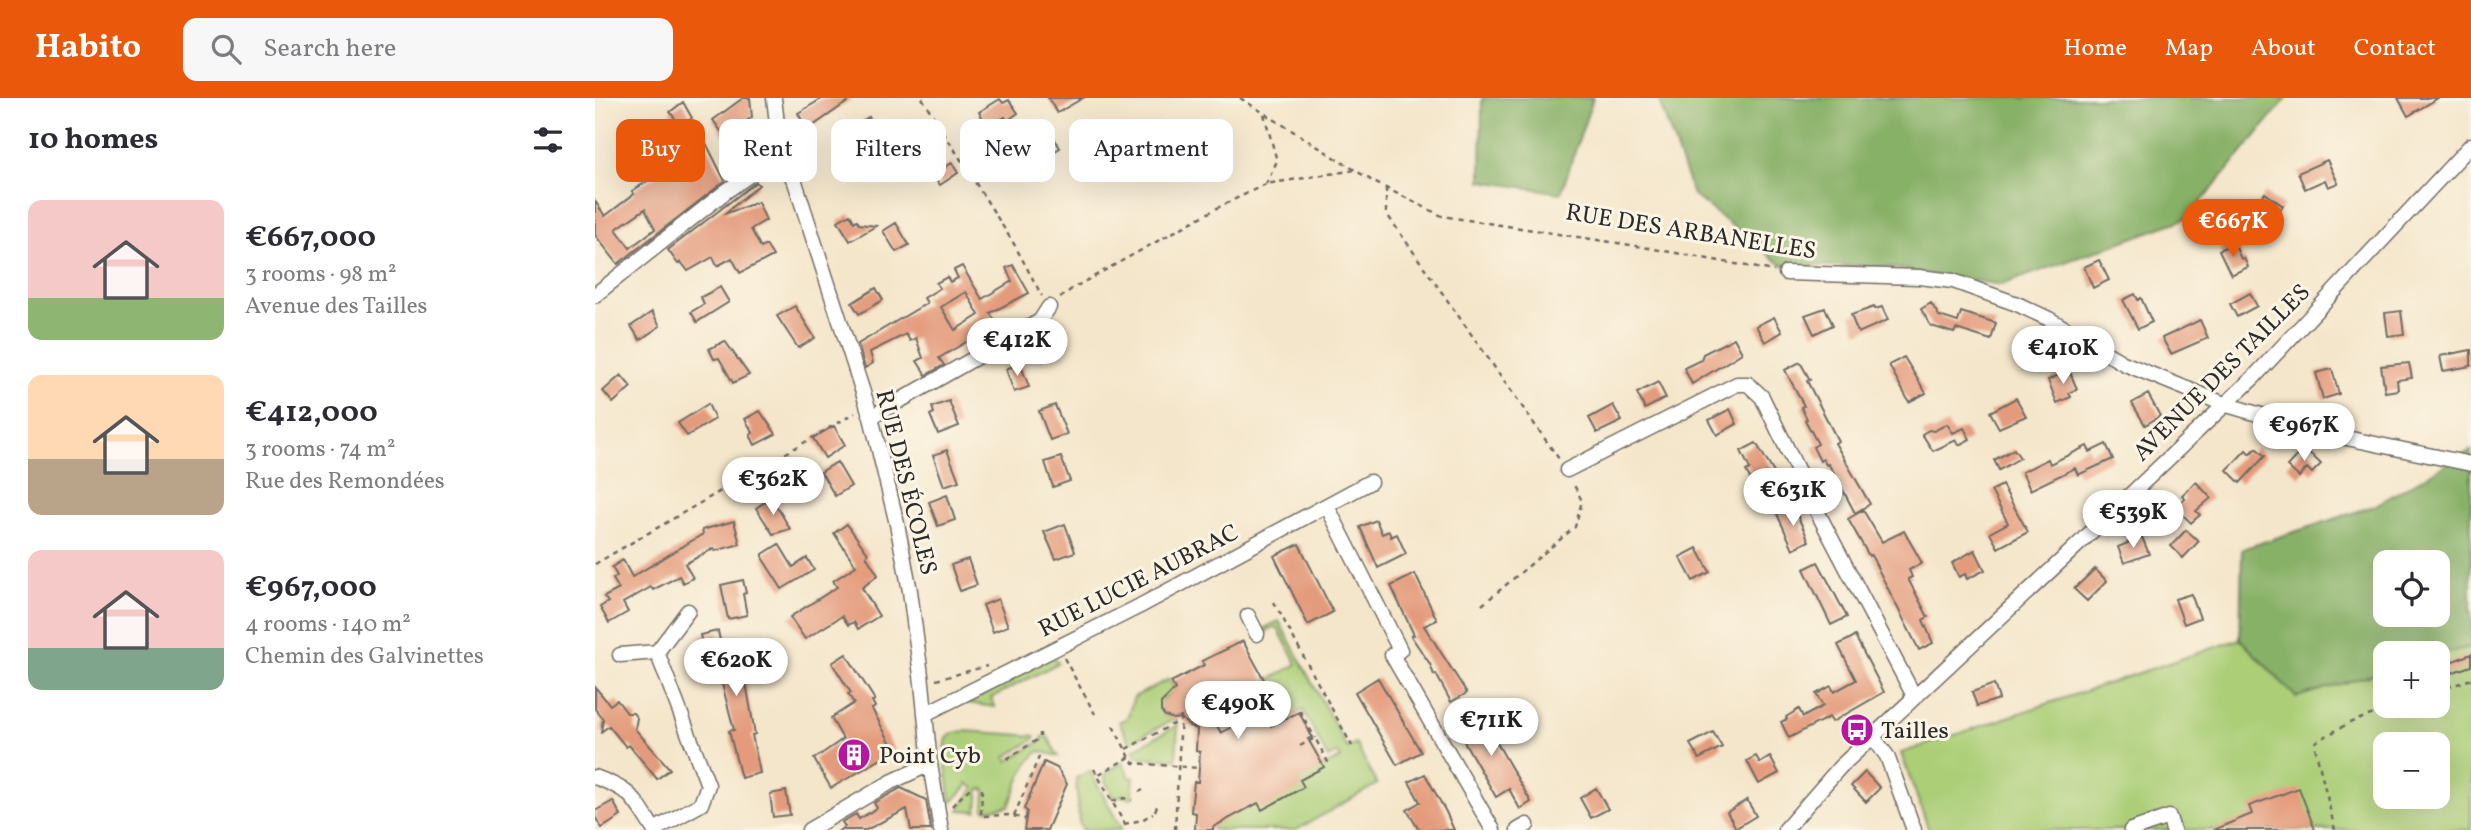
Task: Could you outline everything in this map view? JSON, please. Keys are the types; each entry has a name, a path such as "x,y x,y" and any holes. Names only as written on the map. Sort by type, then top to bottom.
{"street":[{"path":"774,98 776,119"},
{"name":"AVENUE DES TAILLES","path":"1785,830 1840,767 2254,377 2471,145"},
{"path":"595,295 738,182"},
{"name":"RUE DES ÉCOLES","path":"795,182 869,411 910,591 930,764 941,830"},
{"name":"RUE DES ARBANELLES","path":"1786,273 1919,277 1953,281 2017,304 2049,319 2123,363 2224,404 2318,432 2471,464"},
{"path":"869,411 1040,321 1049,307"},
{"path":"1567,470 1737,384 1748,384 1762,397 1821,519 1914,696"},
{"name":"RUE LUCIE AUBRAC","path":"925,714 1140,606 1370,482"},
{"path":"1327,506 1400,650 1392,655 1493,830"},
{"path":"620,655 657,652 688,611"},
{"path":"1248,616 1257,634"},
{"path":"595,777 617,785 632,796 654,830 701,804 709,785 657,652"},
{"path":"1873,737 1887,756 1914,830"},
{"path":"817,828 891,782 930,764"},
{"path":"2131,830 2169,817 2173,830"}],"path":[{"path":"922,98 1014,244 1049,307 1073,288 1266,184 1355,170"},
{"name":"RUE DES ARBANELLES","path":"1240,98 1355,170 1442,216 1643,247 1786,273"},
{"path":"1263,113 1277,161 1266,184"},
{"path":"1386,188 1386,213 1567,470 1582,500 1575,527 1482,605"},
{"path":"595,564 869,411"},
{"path":"1274,602 1352,746"},
{"path":"1062,654 1095,714"},
{"path":"2450,687 2471,679"},
{"path":"1300,711 1329,764"},
{"path":"2335,830 2314,743 2349,723 2373,714"},
{"path":"1126,749 1181,718 1175,830"},
{"path":"1113,726 1133,763 1199,768"},
{"path":"1007,759 1040,738 1040,733"},
{"path":"1300,746 1315,738"},
{"path":"1014,816 1039,757 1045,759"},
{"path":"1098,774 1130,757"},
{"path":"1094,769 1128,830"},
{"path":"950,808 971,787"},
{"path":"982,789 981,816 1014,816 1026,819"},
{"path":"1139,792 1143,790"},
{"path":"1112,801 1125,798 1132,800"},
{"path":"1124,824 1142,820 1155,810"}],"green space":[{"path":"1482,98 1593,98 1561,193 1481,181"},
{"path":"1658,98 2287,98 2188,218 2001,285 1886,267 1782,265 1693,195"},
{"path":"2471,450 2471,646 2450,652 2450,641 2373,641 2373,675 2296,697 2240,639 2242,549 2374,506"},
{"path":"1279,621 1347,748 1356,744 1377,784 1296,830 1213,830 1213,823 1341,758 1338,753 1328,758 1303,710 1276,724 1273,729 1265,715 1257,719 1254,716 1224,737 1211,715 1266,685 1267,681 1297,664 1277,627 1263,633 1260,630"},
{"path":"2240,639 2296,697 2373,675 2373,718 2450,718 2450,652 2471,646 2471,830 1929,830 1901,753"},
{"path":"1054,656 1058,663 991,698 995,707 967,703"},
{"path":"1169,679 1175,690 1163,699 1161,711 1165,716 1177,718 1130,742 1119,722 1127,718 1134,697"},
{"path":"1178,725 1176,759 1137,757 1133,750"},
{"path":"965,731 1035,736 1006,757 1008,761 1042,740 1042,737 1048,737 1058,756 1040,751 1029,761 1009,806 986,810 985,789 979,789 977,811 959,810 974,788 967,783 951,803 945,748 949,736"},
{"path":"1123,763 1130,778 1134,777 1132,798 1120,796 1114,799 1105,781 1106,772"},
{"path":"1090,771 1122,830 1083,830 1079,822 1076,778"}],"building":[{"path":"743,98 750,98 752,117 749,119 719,119 719,128 713,120"},
{"path":"823,98 853,98 817,123 817,119 801,119 798,113"},
{"path":"1048,98 1083,98 1057,113"},
{"path":"2398,98 2438,98 2408,116"},
{"path":"1000,99 1003,103 1009,100 1018,113 1010,119 983,119 979,112"},
{"path":"683,102 692,118 676,119 670,112"},
{"path":"705,141 719,169 719,182 724,182 618,264 595,235 595,201 605,216 634,194 632,191 646,182 705,182","holes":["645,209 655,229 630,248 616,229"]},
{"path":"2327,160 2338,183 2328,187 2325,180 2305,189 2298,173"},
{"path":"952,163 958,173 946,181 946,167"},
{"path":"756,182 759,185 724,214 758,202 766,220 751,229 761,248 766,245 773,256 740,273 732,258 717,266 713,257 688,271 681,262 678,264 668,250"},
{"path":"2265,193 2283,206 2275,217 2257,205"},
{"path":"850,214 854,222 857,220 859,224 876,226 850,241 838,221"},
{"path":"896,223 909,245 896,252 883,231"},
{"path":"2234,243 2248,267 2231,275 2219,250"},
{"path":"2099,260 2109,280 2093,288 2084,267"},
{"path":"1013,265 1029,293 990,313 997,324 939,358 944,365 926,375 917,361 923,358 916,338 910,341 906,334 870,352 873,363 865,368 858,344 927,303 924,298 940,288 936,283 947,277 950,282 958,278 954,270 962,266 982,299 1012,281 1006,268","holes":["966,292 979,315 955,330 941,307"]},
{"path":"720,287 729,302 697,322 691,312 704,304 701,297"},
{"path":"876,288 883,300 859,314 852,303"},
{"path":"2250,293 2257,306 2237,317 2230,304"},
{"path":"2135,294 2138,300 2141,298 2152,322 2138,329 2123,300"},
{"path":"1931,303 1939,316 1958,322 1961,312 1996,323 1991,340 1956,329 1954,333 1931,326 1921,309"},
{"path":"795,306 815,338 798,348 777,316"},
{"path":"1882,307 1888,320 1858,333 1851,315"},
{"path":"1825,308 1833,325 1814,334 1805,315"},
{"path":"2401,311 2404,334 2388,336 2385,313"},
{"path":"652,312 660,326 640,340 631,326"},
{"path":"1774,317 1782,332 1765,342 1756,326"},
{"path":"2200,320 2208,338 2171,354 2162,338"},
{"path":"1734,338 1742,353 1692,384 1684,368 1701,360 1703,354"},
{"path":"725,341 749,375 733,383 719,358 714,359 709,349"},
{"path":"2471,350 2471,366 2443,371 2440,356"},
{"path":"1904,357 1926,393 1909,402 1889,365"},
{"path":"1800,362 1838,441 1835,443 1870,504 1855,513 1833,471 1823,459 1820,461 1813,447 1818,444 1805,420 1807,419 1801,407 1804,406 1785,370"},
{"path":"1020,363 1029,387 1014,392 1006,369"},
{"path":"2409,363 2412,378 2397,380 2398,390 2385,392 2381,366"},
{"path":"2332,369 2339,394 2323,399 2316,373"},
{"path":"2069,370 2077,389 2069,393 2071,397 2057,403 2048,380"},
{"path":"621,375 631,387 613,403 603,391"},
{"path":"1658,382 1666,398 1645,409 1637,393"},
{"path":"2148,394 2160,416 2145,425 2132,403"},
{"path":"2016,398 2026,416 1999,428 1990,412"},
{"path":"949,401 959,426 938,434 930,415 934,413 932,407"},
{"path":"708,404 715,419 687,436 678,423"},
{"path":"1055,405 1067,434 1050,440 1039,411"},
{"path":"1613,405 1622,421 1597,433 1589,418"},
{"path":"1730,409 1737,424 1717,435 1709,420"},
{"path":"760,411 776,434 755,445 750,435 753,433 745,419"},
{"path":"1947,424 1953,433 1964,428 1970,439 1959,445 1956,440 1933,451 1922,434"},
{"path":"834,426 845,445 825,458 813,438"},
{"path":"1756,443 1776,476 1760,484 1756,477 1751,480 1746,471 1750,469 1741,451"},
{"path":"2106,444 2113,459 2078,475 2075,468 2030,490 2022,472 2048,459 2050,464 2087,446 2090,452"},
{"path":"2256,448 2265,456 2240,483 2227,470 2246,450 2250,454"},
{"path":"2304,448 2321,464 2312,473 2307,468 2299,477 2287,466"},
{"path":"2014,449 2020,458 1999,470 1994,460"},
{"path":"947,450 959,481 944,486 933,455"},
{"path":"1061,457 1070,481 1053,487 1045,462"},
{"path":"837,462 851,486 835,496 821,472"},
{"path":"2196,482 2211,498 2196,511 2200,515 2191,523 2176,508 2185,499 2182,495"},
{"path":"2002,485 2028,532 1998,548 1990,533 2008,523 1991,491"},
{"path":"947,495 955,520 938,526 929,502"},
{"path":"771,498 790,529 773,534 756,508"},
{"path":"1793,506 1809,541 1793,549 1777,514"},
{"path":"1863,510 1882,542 1904,531 1922,563 1909,570 1912,577 1908,579 1928,617 1923,620 1933,643 1919,650 1871,555 1869,556 1848,519"},
{"path":"1376,520 1382,534 1389,531 1391,537 1397,534 1406,554 1378,568 1360,527"},
{"path":"734,521 740,544 715,551 714,548 685,564 693,578 683,583 679,576 653,590 651,587 623,603 628,612 609,623 600,607 608,602 604,597 619,589 613,579 617,576 612,567 623,560 632,577 703,534 702,530"},
{"path":"847,524 868,554 866,556 878,575 862,588 879,616 858,629 854,622 848,625 842,616 805,639 790,617 837,587 833,581 856,566 834,533"},
{"path":"1065,524 1075,552 1056,559 1044,532"},
{"path":"2186,530 2199,541 2183,558 2171,546"},
{"path":"2142,537 2149,554 2124,563 2118,547"},
{"path":"779,544 793,567 807,558 814,570 782,589 763,559 763,554"},
{"path":"1299,544 1333,612 1308,625 1274,556"},
{"path":"1697,548 1710,572 1693,581 1680,557"},
{"path":"1975,550 1985,570 1967,579 1965,574 1959,577 1952,563"},
{"path":"968,559 977,585 960,591 951,565"},
{"path":"1818,562 1847,617 1831,625 1804,569"},
{"path":"2095,569 2107,581 2087,601 2074,589"},
{"path":"1415,574 1437,620 1424,626 1467,693 1451,702 1411,636 1414,635 1391,586"},
{"path":"743,580 747,615 728,619 721,585"},
{"path":"2191,594 2200,618 2184,624 2175,599"},
{"path":"998,599 1008,626 993,632 983,605"},
{"path":"718,631 722,650 725,650 727,657 765,648 768,660 743,666 760,773 741,778 729,731 734,730 721,680 718,681 715,664 707,665 700,635"},
{"path":"1855,636 1884,692 1832,722 1829,717 1789,738 1781,722 1787,719 1786,717 1799,709 1803,717 1823,706 1816,694 1831,686 1834,692 1856,680 1838,645"},
{"path":"1243,641 1267,685 1211,715 1221,733 1254,715 1257,719 1265,715 1271,726 1299,712 1312,737 1308,739 1324,767 1300,780 1304,787 1262,810 1258,803 1213,827 1213,830 1195,830 1196,813 1191,812 1194,782 1198,782 1200,752 1196,751 1197,729 1181,718 1165,716 1161,711 1161,703 1175,689 1171,682 1204,665 1202,661"},
{"path":"846,654 875,700 872,701 875,707 872,709 895,751 831,788 814,759 843,739 831,718 854,703 848,694 851,693 832,663"},
{"path":"2471,654 2471,666 2450,673 2450,662"},
{"path":"1378,678 1421,752 1397,765 1355,692"},
{"path":"1994,684 1999,699 1977,706 1972,692"},
{"path":"595,687 610,705 617,700 627,713 633,713 637,718 635,729 670,769 657,779 609,726 601,732 603,719 595,709"},
{"path":"1478,710 1531,802 1520,809 1509,789 1496,797 1454,724"},
{"path":"1713,732 1722,747 1699,759 1690,744"},
{"path":"1756,756 1760,763 1770,757 1779,773 1759,784 1747,761"},
{"path":"1044,762 1057,768 1067,784 1047,830 1024,830 1027,811 1024,809"},
{"path":"1865,772 1880,788 1866,802 1851,786"},
{"path":"1425,774 1454,830 1419,830 1407,810 1420,802 1409,782"},
{"path":"901,788 926,800 931,830 911,830 907,809 866,830 840,830 845,827 842,822 856,814 859,819 877,808 874,803"},
{"path":"1596,788 1608,809 1591,818 1580,798"},
{"path":"2299,788 2315,830 2213,830 2252,814 2249,806"},
{"path":"786,791 790,815 773,817 770,794"},
{"path":"1747,800 1756,816 1736,828 1727,812"},
{"path":"613,801 621,816 602,828 595,817 595,811"}],"place":[{"name":"Tailles","path":"1857,730"},
{"name":"Point Cyb","path":"854,755"}]}
